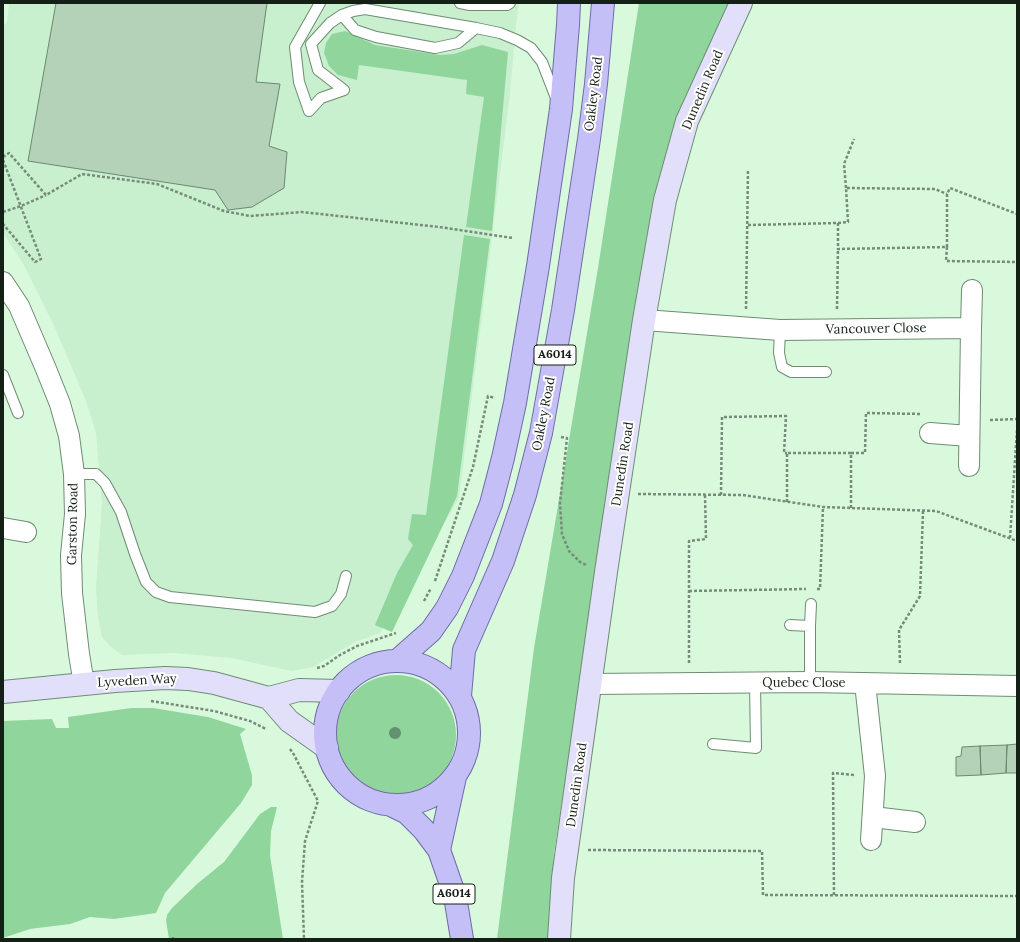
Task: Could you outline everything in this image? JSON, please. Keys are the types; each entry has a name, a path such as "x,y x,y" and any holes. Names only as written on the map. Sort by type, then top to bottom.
{"main road":[{"name":"A6014","path":"398,661 431,631 447,608 463,576 491,504 503,458 515,403 538,266 561,109 569,3"},
{"name":"Oakley Road","path":"460,696 464,650 503,561 525,495 541,433 563,310 589,139 596,84 603,3"},
{"path":"398,661 422,665 443,677 460,696 468,716 470,737 465,758 455,777 439,850 424,830 407,813 391,805 369,799 350,787 335,769 327,748 325,728 330,709 339,691 355,675 375,665 398,661"},
{"path":"391,805 415,803 437,793 455,777"},
{"name":"A6014","path":"439,850 455,896 462,939"}],"street":[{"name":"Dunedin Road","path":"559,939 564,878 606,572 644,320 665,200 687,121 742,3"},
{"name":"Garston Road","path":"3,282 11,310 60,404 69,436 74,474 75,514 71,555 72,593 84,684"},
{"path":"969,466 972,290"},
{"name":"Vancouver Close","path":"644,320 780,330 971,328"},
{"path":"928,426 969,428"},
{"path":"3,528 26,532"},
{"name":"Lyveden Way","path":"3,692 165,678 188,679 214,683 269,698"},
{"name":"Quebec Close","path":"591,684 810,682 1017,686"},
{"path":"865,683 875,776 871,840"},
{"path":"327,748 289,721 269,698 299,690 339,691"},
{"path":"873,817 915,822"}],"lane":[{"path":"320,3 295,47 299,82 309,111 321,98 344,90 318,70 311,44 330,23 342,15 353,11 365,10 476,28 500,33 517,40 531,48 542,62 561,109"},
{"path":"460,3 470,5 507,5 510,3"},
{"path":"342,15 355,30 376,38 434,48 458,43 476,28"},
{"path":"780,330 779,353 782,367 791,372 826,372"},
{"path":"3,375 18,413"},
{"path":"74,474 96,474 105,483 121,512 134,554 146,582 156,592 170,598 315,612 332,606 341,594 346,576"},
{"path":"810,682 811,604"},
{"path":"790,625 810,626"},
{"path":"714,744 756,748 755,683"}],"path":[{"path":"748,225 848,222 844,164 854,139"},
{"path":"3,224 35,262 41,259 3,159 9,153 46,195"},
{"path":"746,327 748,169"},
{"path":"3,212 22,206 46,195 82,174 157,184 224,211 250,216 302,212 439,227 513,238"},
{"path":"846,188 935,189 947,194"},
{"path":"1017,214 950,188 947,194 946,261 1017,262"},
{"path":"836,329 838,223"},
{"path":"838,248 947,247"},
{"path":"421,606 435,583 473,467 488,396"},
{"path":"787,453 865,453 866,412 921,414 928,426"},
{"path":"721,495 722,417 786,416 784,452 787,453 787,502"},
{"path":"969,428 1017,419"},
{"path":"1010,538 1017,430"},
{"path":"567,438 560,503 562,534 569,551 580,562 606,572"},
{"path":"851,453 851,508"},
{"path":"618,494 743,495 823,507 936,511 1017,541"},
{"path":"689,683 689,541 706,539 705,495"},
{"path":"689,591 820,589 823,507"},
{"path":"901,684 899,630 920,596 923,511"},
{"path":"310,670 324,666 357,646 401,630"},
{"path":"149,701 214,711 250,721 269,730"},
{"path":"288,748 293,753 318,801 305,841 302,882 304,939"},
{"path":"834,895 833,773 875,776"},
{"path":"587,850 762,851 763,895 1017,896"}],"shaded area":[{"path":"9,3 519,3 510,94 459,498 380,633 355,642 313,667 291,671 232,658 174,653 122,655 110,646 102,637 98,617 96,588 102,503 96,433 86,401 55,328 24,265 3,233 3,26 7,22"}],"green space":[{"path":"639,3 730,3 676,124 612,477 554,853 549,939 497,939 534,648 598,268"},
{"path":"345,31 375,45 440,55 454,54 482,45 508,52 492,231 466,227 484,97 466,94 467,80 359,65 357,80 338,75 329,66 324,53 326,43 332,34"},
{"path":"464,235 490,239 457,496 392,632 375,625 397,573 413,545 408,539 412,514 426,515"},
{"path":"396,675 419,680 429,685 438,693 446,702 451,712 456,735 451,758 446,768 438,777 429,785 419,790 396,795 373,790 363,785 354,777 346,768 341,758 336,735 341,712 346,702 354,693 363,685 373,680"},
{"path":"131,708 153,708 208,717 246,729 240,734 252,775 252,785 241,803 165,893 156,913 114,919 90,917 70,924 30,929 3,938 3,721 52,719 56,728 69,728 68,717"},
{"path":"271,807 277,807 271,831 270,855 283,939 169,939 166,920 167,915 172,908 197,884 224,862 260,814"}],"building":[{"path":"56,3 267,3 256,82 280,84 269,146 287,152 284,188 252,207 228,210 215,190 28,161"},
{"path":"1017,744 1017,773 1006,773 1007,745"},
{"path":"1007,745 1006,773 981,775 980,746"},
{"path":"980,746 981,775 956,776 956,757 961,756 962,747"}]}
